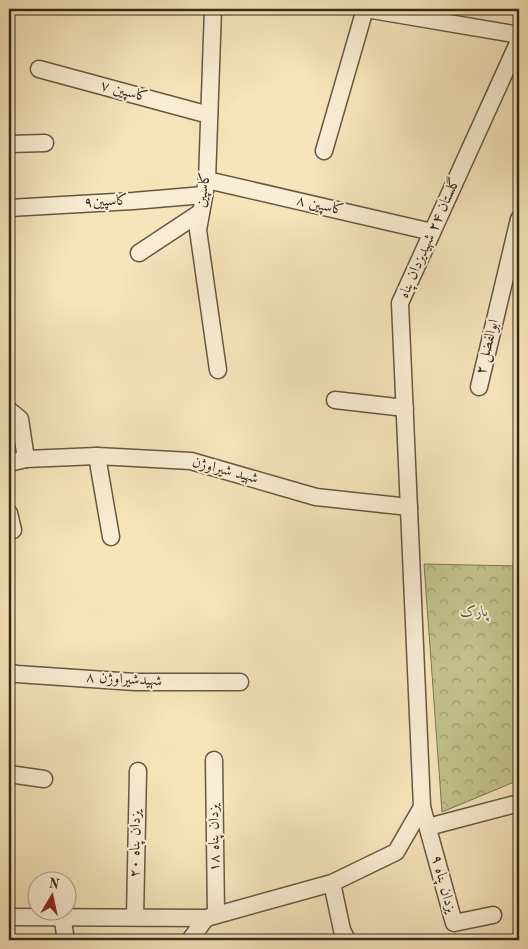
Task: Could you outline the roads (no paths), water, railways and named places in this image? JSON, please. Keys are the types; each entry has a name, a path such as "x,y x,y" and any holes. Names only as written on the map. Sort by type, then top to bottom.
{"street":[{"name":"کاسپین","path":"213,9 205,188 198,230 218,370"},
{"path":"324,151 366,9 519,36"},
{"name":"گلستان ۲۴ شهیدیزدان پناه","path":"422,807 400,303 519,41"},
{"name":"کاسپین ۷","path":"39,69 209,115"},
{"path":"9,144 44,143"},
{"name":"کاسپین ۸","path":"205,188 432,232"},
{"name":"کاسپین۹","path":"9,208 133,201 205,188"},
{"path":"139,254 201,212"},
{"name":"ابوالفضل ۲","path":"479,387 519,219"},
{"path":"335,400 405,408"},
{"path":"9,410 20,418 26,459"},
{"path":"97,456 111,537"},
{"name":"شهید شیراوژن","path":"9,463 26,459 97,456 190,461 316,497 409,507"},
{"path":"9,513 13,530"},
{"name":"شهیدشیراوژن ۸","path":"9,672 135,682 240,682"},
{"name":"یزدان پناه ۱۸","path":"211,916 214,760"},
{"name":"یزدان پناه ۲۰","path":"135,917 138,771"},
{"path":"9,774 44,779"},
{"path":"428,827 519,803"},
{"path":"78,916 211,916 332,883 396,852 422,807"},
{"name":"یزدان پناه ۹","path":"422,807 454,922 493,915"},
{"path":"332,883 342,930 347,940"},
{"path":"190,940 211,916"},
{"path":"9,917 28,917"},
{"path":"63,922 66,940"}],"park label":[{"name":"پارک","path":"474,612"}]}
